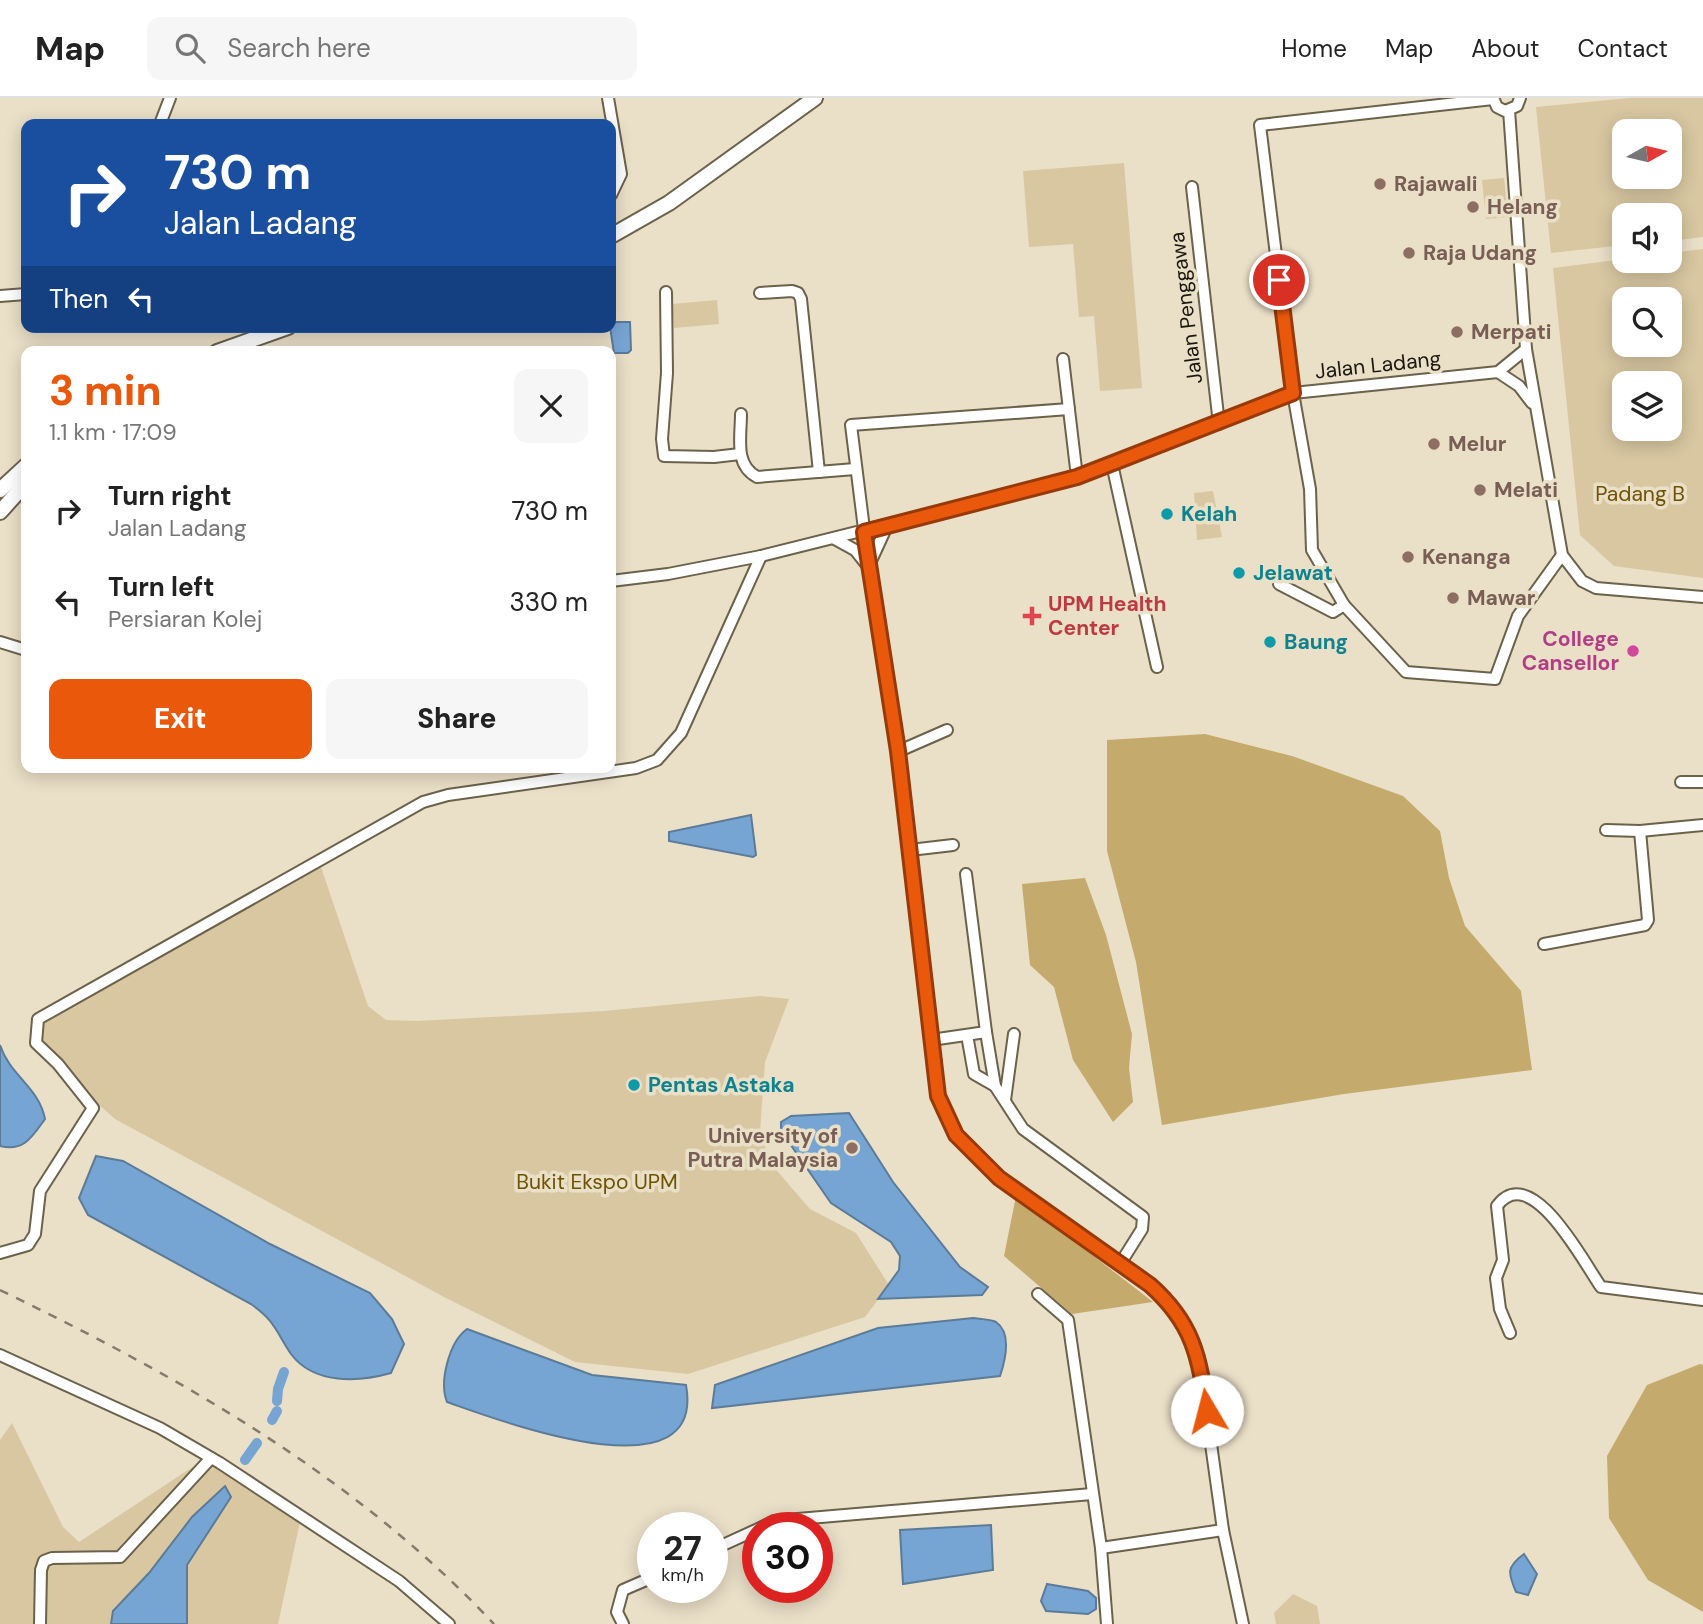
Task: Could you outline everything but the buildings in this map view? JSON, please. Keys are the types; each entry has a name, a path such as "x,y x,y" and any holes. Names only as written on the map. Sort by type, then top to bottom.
{"street":[{"path":"162,119 170,98"},
{"path":"608,98 612,119"},
{"path":"616,233 669,203 815,98"},
{"path":"1520,98 1517,106 1509,110 1501,109 1493,99 1260,125 1293,393 1310,489 1311,550 1344,605 1406,672 1495,679 1518,616 1562,555"},
{"path":"1509,110 1526,349 1533,404 1562,555 1582,581 1596,587 1703,597"},
{"path":"616,145 621,174 616,184"},
{"name":"Jalan Penggawa","path":"1192,187 1219,424"},
{"path":"760,293 792,290 798,293 801,299 819,472"},
{"path":"667,292 667,373 662,439 664,456 670,459 740,454"},
{"path":"0,296 21,294"},
{"path":"234,346 271,333"},
{"path":"1526,349 1498,372 1519,386 1533,404"},
{"path":"1063,359 1077,477"},
{"name":"Jalan Ladang","path":"616,580 668,574 761,556 1077,477 1293,393 1498,372"},
{"path":"1069,409 851,425 869,569 898,751 938,1096 956,1135 999,1178 1121,1264 1169,1302 1190,1335 1199,1358 1223,1530 1243,1624"},
{"path":"741,414 740,454 748,472 757,477 855,470"},
{"path":"1112,464 1157,667"},
{"path":"0,490 21,471"},
{"path":"0,512 21,489"},
{"path":"869,569 872,554 887,526"},
{"path":"835,538 856,550 869,569"},
{"path":"616,771 636,768 657,760 681,733 761,556"},
{"path":"1279,584 1333,612 1344,605"},
{"path":"0,642 21,648"},
{"path":"898,751 947,730"},
{"path":"0,1253 28,1245 36,1234 40,1191 93,1108 58,1064 36,1043 38,1019 423,802 448,795 601,773"},
{"path":"1681,782 1703,782"},
{"path":"1606,830 1640,831 1703,825"},
{"path":"1544,944 1645,925 1648,920 1640,831"},
{"path":"910,850 953,845"},
{"path":"966,874 985,1032 995,1086 1023,1129 1143,1217 1142,1229 1121,1264"},
{"path":"931,1040 985,1032"},
{"path":"1004,1101 1014,1034"},
{"path":"967,1035 974,1074 995,1086"},
{"path":"1510,1332 1500,1309 1496,1278 1503,1260 1497,1206 1505,1196 1514,1193 1528,1195 1553,1216 1601,1287 1703,1300"},
{"path":"1038,1294 1068,1320 1101,1548 1107,1624"},
{"path":"0,1355 160,1428 211,1458 399,1581 449,1624"},
{"path":"40,1624 41,1570 44,1561 52,1558 120,1557 211,1458"},
{"path":"833,1516 1092,1494"},
{"path":"1101,1548 1223,1530"},
{"path":"623,1624 617,1612 623,1590 637,1584"}],"green space":[{"path":"1630,98 1703,98 1703,237 1682,240 1682,203 1612,203 1612,246 1551,253 1536,107"},
{"path":"1124,163 1142,388 1100,391 1094,316 1079,317 1073,244 1029,247 1023,171"},
{"path":"1504,178 1508,217 1486,219 1482,180"},
{"name":"Padang B","path":"1703,249 1703,578 1614,566 1580,535 1553,268 1612,261 1612,273 1682,273 1682,252"},
{"path":"717,300 719,324 674,328 672,304"},
{"path":"1213,491 1222,537 1197,540 1194,493"},
{"name":"Bukit Ekspo UPM","path":"321,867 368,1006 386,1020 417,1021 604,1011 760,996 789,999 765,1062 760,1132 772,1165 810,1209 856,1233 889,1285 865,1317 688,1374 575,1362 446,1298 115,1119 32,1045 32,1020 65,996"},
{"path":"12,1423 63,1527 79,1542 203,1460 301,1517 278,1624 0,1624 0,1440"},
{"path":"1293,1594 1317,1606 1320,1624 1276,1624 1274,1613"}],"shaded area":[{"path":"1205,734 1292,756 1403,796 1440,831 1449,878 1465,926 1521,991 1532,1070 1344,1094 1162,1125 1136,962 1107,851 1107,740"},
{"path":"1085,878 1106,935 1132,1034 1129,1068 1133,1102 1113,1122 1073,1060 1054,987 1030,965 1022,884"},
{"path":"1016,1196 1153,1302 1072,1314 1004,1256"},
{"path":"1703,1365 1703,1612 1648,1580 1609,1518 1607,1456 1647,1385"}],"water":[{"path":"616,322 630,322 631,350 628,353 616,353 616,346 613,346 611,333 616,333"},
{"path":"751,815 756,855 753,857 669,841 669,832"},
{"path":"0,1045 10,1065 37,1098 45,1119 27,1142 15,1147 0,1146"},
{"path":"849,1113 893,1182 960,1267 988,1287 982,1295 878,1299 899,1270 900,1256 891,1242 831,1203 781,1131 781,1122 791,1116"},
{"path":"96,1156 123,1161 270,1244 370,1293 392,1319 404,1344 391,1373 351,1379 324,1376 312,1371 291,1354 270,1321 251,1304 88,1215 79,1198"},
{"path":"973,1318 996,1322 1004,1333 1005,1355 1000,1376 712,1408 715,1385 878,1328"},
{"path":"467,1329 592,1375 686,1385 684,1419 664,1439 633,1445 593,1443 508,1423 447,1402 444,1384 447,1363 455,1343"},
{"path":"225,1486 231,1497 187,1565 187,1624 111,1624 113,1611 149,1573 192,1517"},
{"path":"991,1525 993,1570 903,1584 900,1530"},
{"path":"1524,1554 1537,1574 1528,1595 1516,1592 1510,1575 1511,1567"},
{"path":"1047,1584 1088,1591 1096,1598 1096,1609 1088,1614 1046,1611 1041,1601"}],"waterway":[{"path":"277,1401 284,1372"},
{"path":"272,1420 277,1411"},
{"path":"245,1460 257,1443"}],"railway":[{"path":"0,1290 134,1358 262,1434 324,1476 383,1522 440,1571 494,1624"}],"place":[{"name":"Rajawali","path":"1380,184"},
{"name":"Helang","path":"1473,207"},
{"name":"Raja Udang","path":"1409,253"},
{"name":"Merpati","path":"1457,332"},
{"name":"Melur","path":"1434,444"},
{"name":"Melati","path":"1480,490"},
{"name":"Kelah","path":"1167,514"},
{"name":"Kenanga","path":"1408,557"},
{"name":"Jelawat","path":"1239,573"},
{"name":"Mawar","path":"1453,598"},
{"name":"UPM Health Center","path":"1032,616"},
{"name":"Baung","path":"1270,642"},
{"name":"College Cansellor","path":"1633,651"},
{"name":"Pentas Astaka","path":"634,1085"},
{"name":"University of Putra Malaysia","path":"852,1148"}],"route":[{"path":"1207,1411 1199,1358 1180,1316 1169,1302 1050,1212 999,1178 956,1135 938,1096 898,751 864,532 1077,477 1293,393 1279,280"}]}
